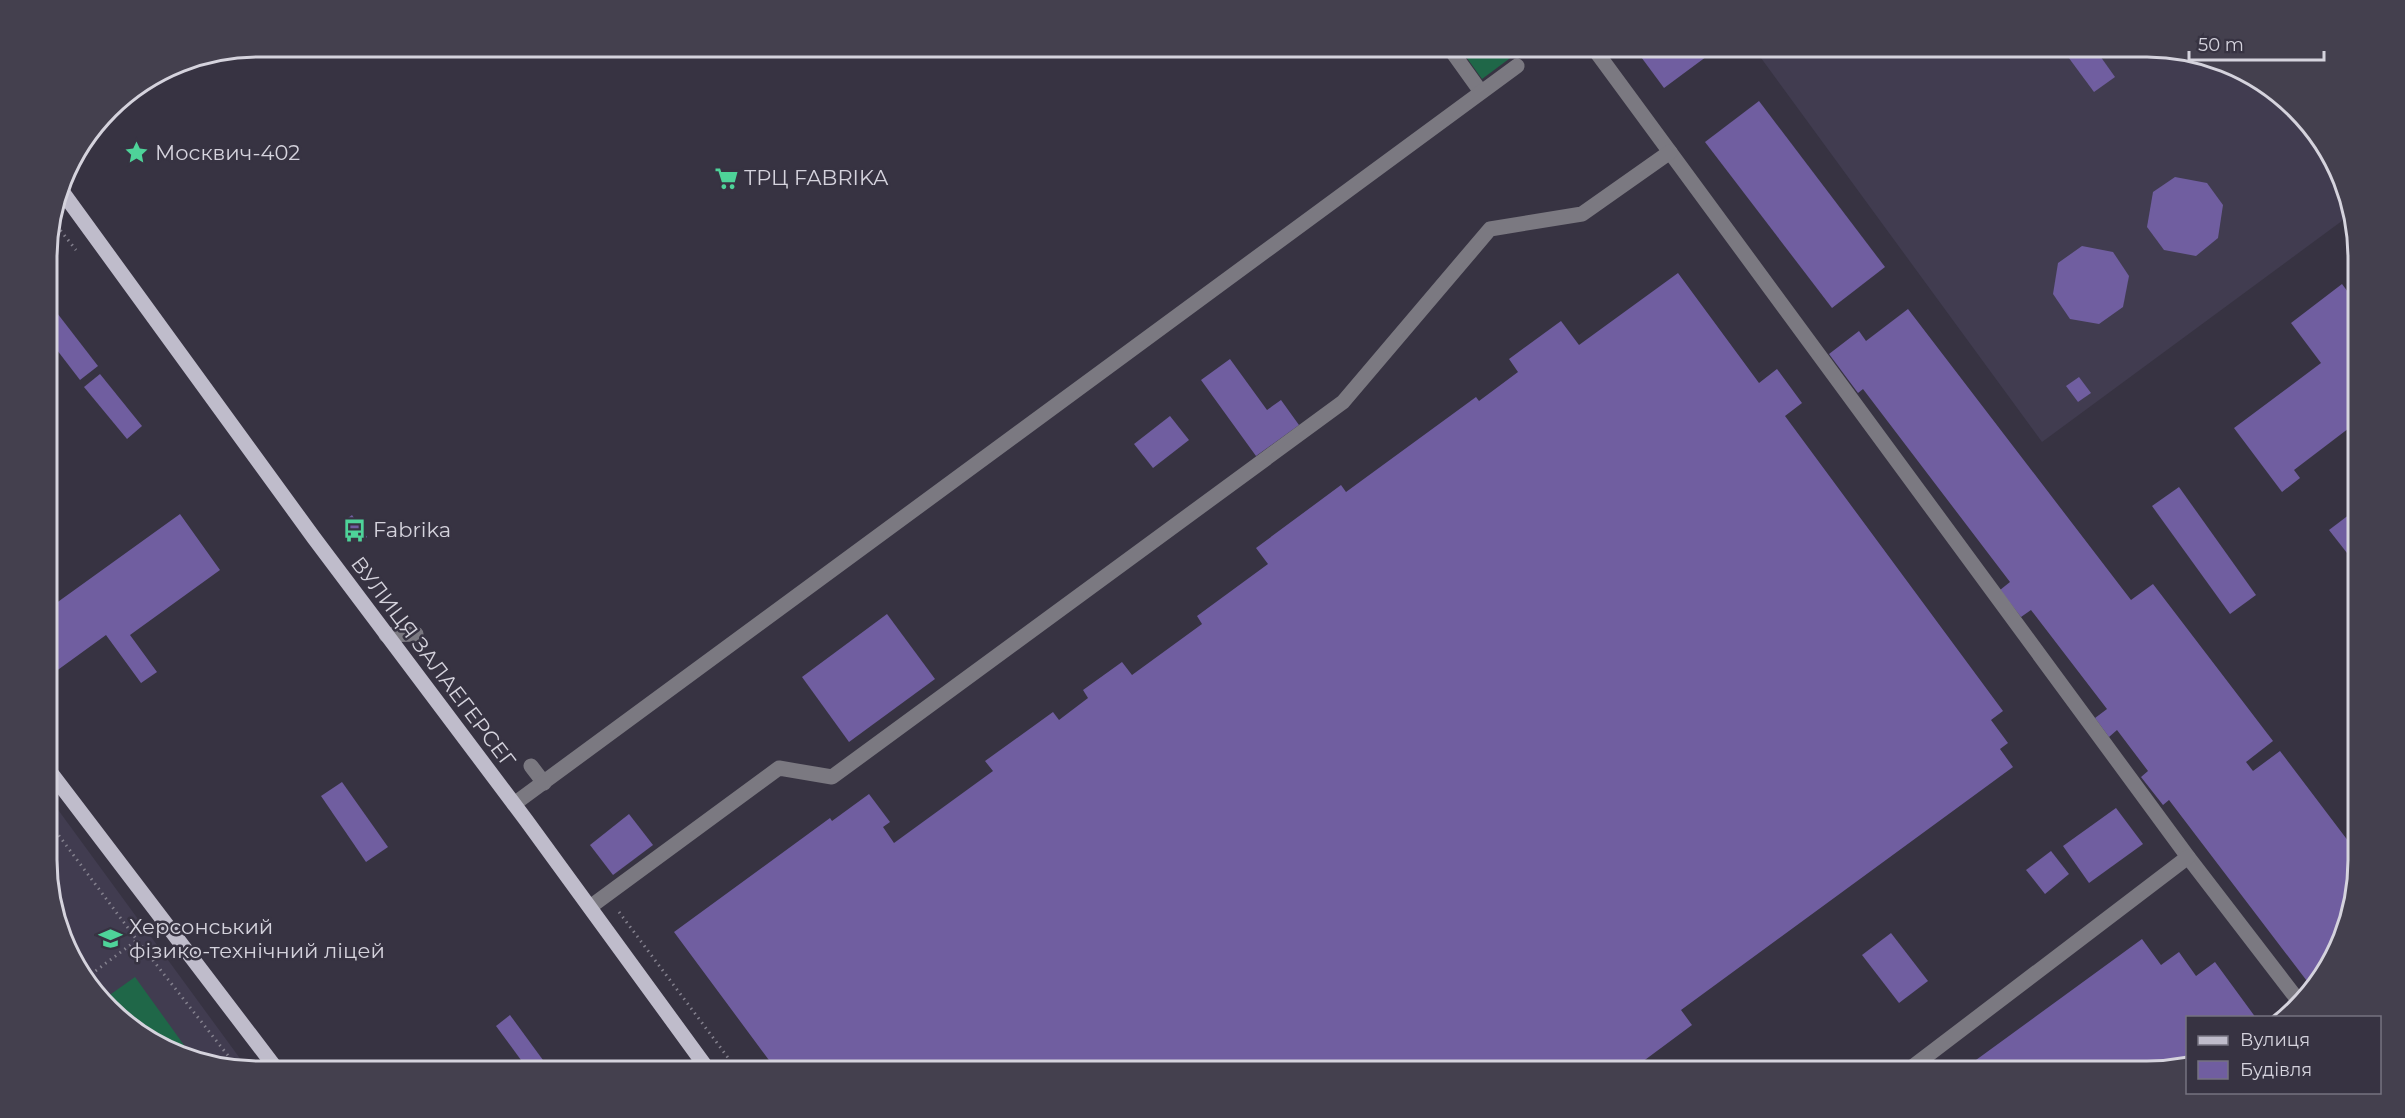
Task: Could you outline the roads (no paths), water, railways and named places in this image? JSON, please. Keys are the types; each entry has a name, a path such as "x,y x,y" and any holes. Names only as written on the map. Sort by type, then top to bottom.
{"main road":[{"name":"ВУЛИЦЯ ЗАЛАЕГЕРСЕГ","path":"67,198 386,635 514,804 702,1061"},
{"path":"57,781 270,1061"}],"lane":[{"path":"1456,57 1481,92"},
{"path":"1600,57 2188,857 2295,996"},
{"path":"514,804 1516,66"},
{"path":"590,907 779,768 832,777 1343,402 1490,229 1582,214 1670,152"},
{"path":"386,635 416,634"},
{"path":"531,766 544,783"},
{"path":"1920,1061 2188,857"}],"place":[{"name":"Москвич-402","path":"137,153"},
{"name":"ТРЦ FABRIKA","path":"726,178"},
{"name":"Fabrika","path":"355,530"},
{"name":"Херсонський фізико-технічний ліцей","path":"111,939"}]}
